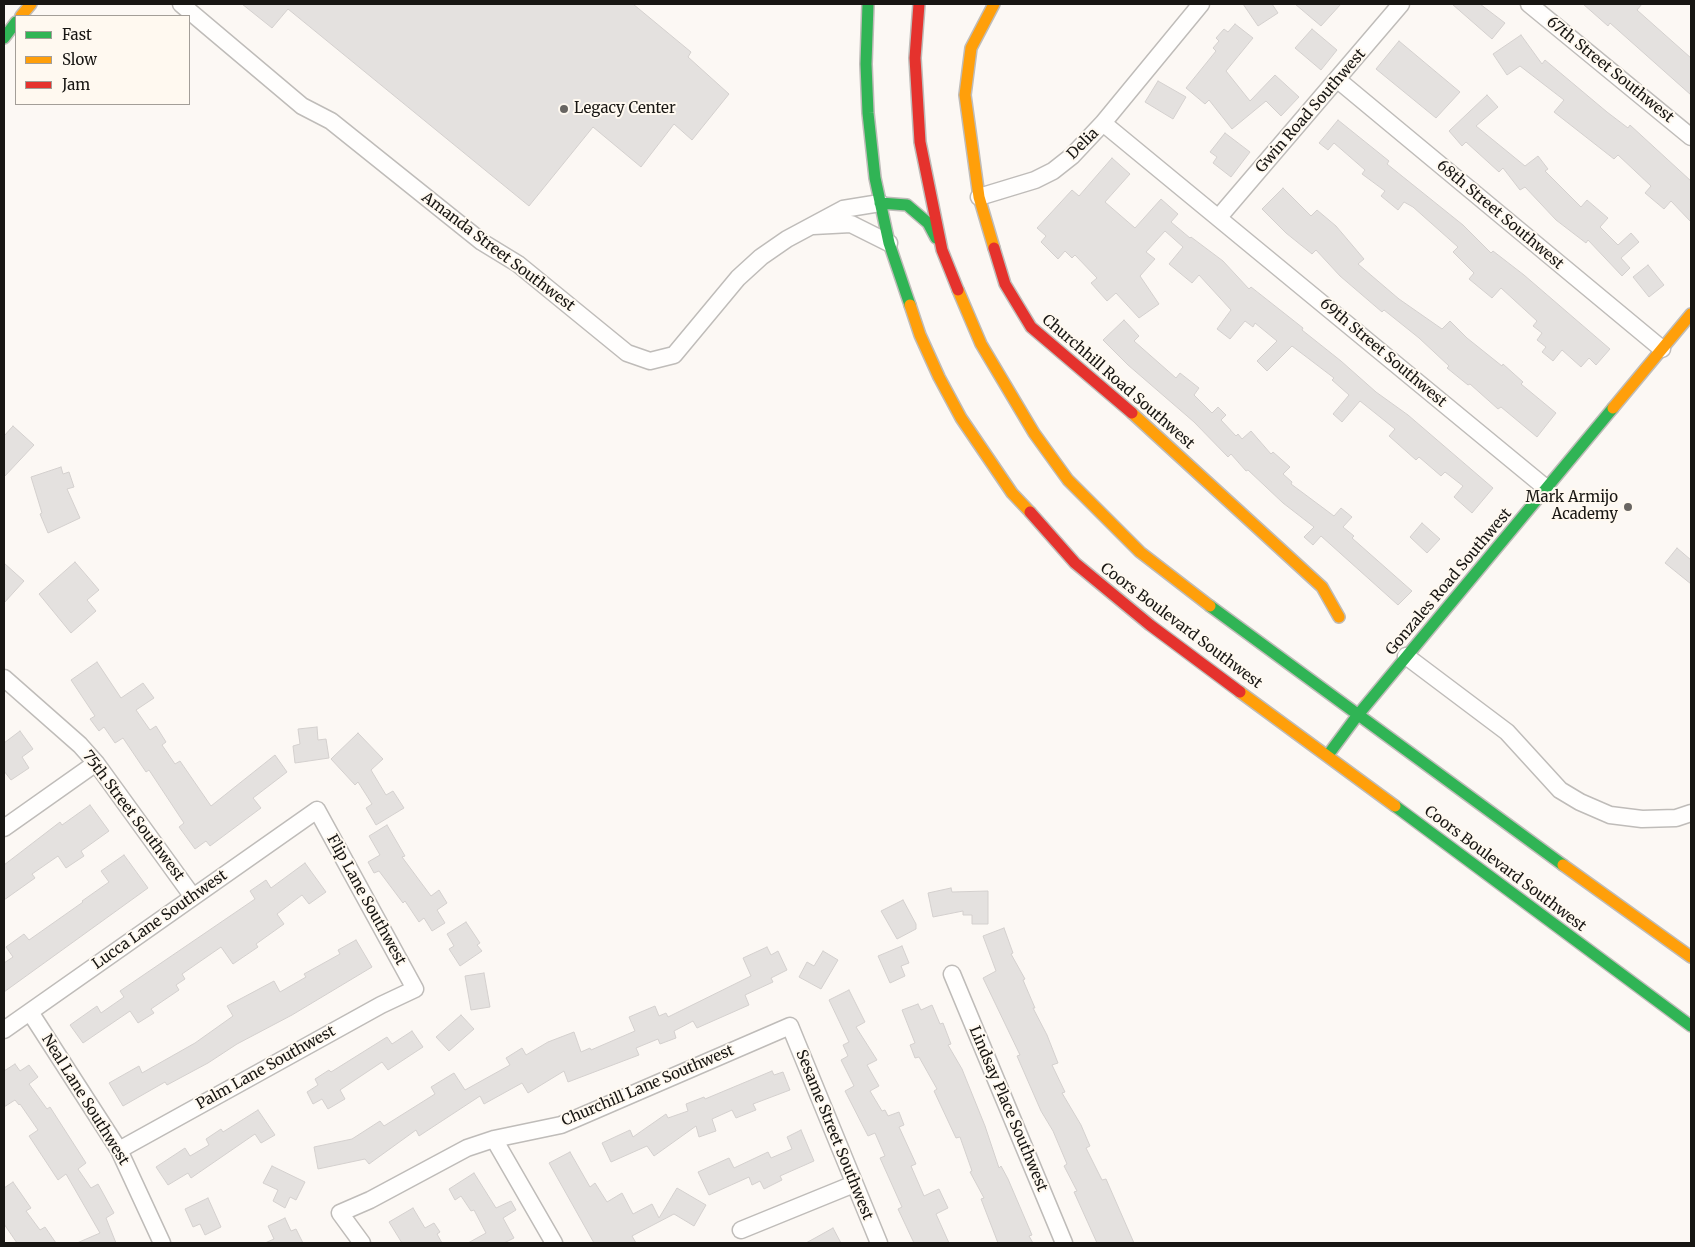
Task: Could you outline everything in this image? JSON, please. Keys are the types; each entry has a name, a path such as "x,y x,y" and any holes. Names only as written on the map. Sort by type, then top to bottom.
{"main road":[{"path":"22,15 31,4"},
{"name":"Coors Boulevard Southwest","path":"868,4 866,64 868,113 880,203 888,243 910,308 939,377 965,425 1024,507 1075,563 1114,598 1691,1026"},
{"path":"919,4 915,58 920,142 942,250"},
{"name":"Churchhill Road Southwest","path":"994,4 971,48 965,95 979,197 1005,284 1031,327 1157,435 1322,587 1339,617"},
{"path":"4,38 15,23"},
{"path":"880,203 907,205 928,223 942,250 981,344 1034,433 1068,480 1140,552 1357,716 1691,957"},
{"name":"Gonzales Road Southwest","path":"1328,755 1406,656 1691,314"}],"street":[{"name":"Amanda Street Southwest","path":"181,4 302,106 331,121 482,242 518,264 627,353 650,361 674,355 744,273 774,248 843,209 880,203"},
{"path":"1103,123 1201,4"},
{"name":"Gwin Road Southwest","path":"1219,217 1401,4"},
{"name":"67th Street Southwest","path":"1529,4 1691,137"},
{"name":"68th Street Southwest","path":"1338,80 1662,349"},
{"name":"Delia","path":"979,197 1035,180 1053,171 1072,156 1103,123 1219,217"},
{"name":"69th Street Southwest","path":"1219,217 1546,488"},
{"name":"Amanda Street Southwest","path":"811,226 851,224 888,243"},
{"path":"1406,656 1507,732 1560,790 1580,802 1610,814 1642,819 1676,818 1691,813"},
{"name":"75th Street Southwest","path":"4,678 80,745 96,763 193,897"},
{"path":"4,828 96,763"},
{"name":"Lucca Lane Southwest","path":"4,1030 316,810"},
{"name":"Flip Lane Southwest","path":"316,810 415,989"},
{"name":"Lindsay Place Southwest","path":"952,974 1064,1243"},
{"name":"Palm Lane Southwest","path":"119,1150 380,1005 415,989"},
{"name":"Neal Lane Southwest","path":"30,1012 119,1150 162,1243"},
{"name":"Churchill Lane Southwest","path":"362,1243 340,1213 370,1200 467,1148 494,1138 561,1125 790,1026"},
{"name":"Sesame Street Southwest","path":"790,1026 879,1243"},
{"path":"494,1138 554,1243"},
{"path":"741,1230 854,1184"}],"building":[{"name":"Legacy Center","path":"242,4 633,4 691,52 688,57 729,94 692,140 674,124 641,167 593,127 529,206 288,9 272,28"},
{"path":"1243,4 1272,4 1278,13 1258,26"},
{"path":"1295,4 1341,4 1321,26"},
{"path":"1452,4 1480,4 1505,23 1492,39"},
{"path":"1583,4 1642,4 1637,10 1691,58 1691,95 1610,23 1608,26"},
{"path":"1235,24 1253,38 1226,71 1250,101 1275,75 1299,97 1281,116 1266,101 1232,129 1209,100 1205,104 1186,88 1216,51 1213,48 1219,41 1216,38 1224,29 1228,32"},
{"path":"1312,29 1337,50 1321,70 1295,48"},
{"path":"1521,35 1542,64 1545,60 1607,112 1628,128 1630,125 1691,181 1691,222 1671,201 1664,209 1645,193 1651,186 1618,155 1614,159 1554,112 1564,100 1520,66 1507,75 1493,54"},
{"path":"1399,41 1460,92 1436,118 1376,69"},
{"path":"1158,81 1186,97 1173,119 1145,102"},
{"path":"1487,95 1498,107 1476,126 1525,166 1538,156 1548,169 1545,171 1581,207 1587,200 1608,218 1600,227 1618,245 1631,233 1639,242 1621,258 1630,268 1622,276 1588,240 1586,243 1556,220 1525,187 1520,190 1503,168 1499,172 1466,142 1462,146 1449,131"},
{"path":"1338,120 1389,161 1387,164 1463,225 1491,253 1493,251 1524,275 1610,349 1596,365 1589,358 1581,367 1562,350 1553,361 1542,352 1546,347 1537,340 1542,333 1533,326 1537,321 1501,288 1492,298 1469,279 1474,273 1453,252 1458,247 1413,207 1404,202 1398,210 1381,196 1385,191 1362,174 1365,170 1334,143 1328,150 1319,143"},
{"path":"1225,133 1250,152 1231,177 1213,163 1217,157 1210,152"},
{"path":"1112,158 1130,174 1105,202 1135,228 1161,199 1178,214 1171,222 1223,261 1249,289 1251,287 1303,328 1302,330 1376,392 1408,415 1493,488 1472,513 1454,497 1463,486 1445,472 1441,476 1419,457 1416,460 1389,436 1395,429 1360,401 1342,422 1333,414 1349,395 1332,380 1334,378 1292,346 1267,371 1257,361 1277,341 1255,323 1253,327 1245,321 1230,339 1217,329 1231,310 1199,275 1192,283 1169,264 1183,247 1165,231 1146,252 1155,259 1140,276 1159,304 1139,318 1116,293 1107,301 1091,283 1097,278 1075,255 1072,258 1065,251 1058,259 1041,242 1046,236 1037,228 1072,190 1079,196"},
{"path":"1283,188 1311,216 1317,210 1336,226 1364,259 1358,264 1399,299 1442,329 1450,321 1467,338 1502,366 1503,364 1523,382 1521,384 1556,413 1537,437 1501,407 1498,409 1470,384 1468,385 1447,368 1449,366 1419,338 1384,310 1382,312 1340,276 1316,250 1312,254 1286,233 1262,209"},
{"path":"1648,265 1664,285 1649,297 1633,277"},
{"path":"1124,320 1139,336 1134,341 1176,378 1180,373 1199,388 1194,395 1212,413 1218,407 1226,415 1221,420 1236,436 1238,434 1242,439 1251,431 1271,454 1273,452 1290,467 1283,474 1292,482 1291,484 1334,516 1341,508 1352,517 1343,527 1354,536 1352,538 1412,591 1398,605 1321,536 1313,545 1304,537 1314,527 1283,503 1248,470 1246,471 1231,454 1228,457 1194,422 1128,365 1103,340"},
{"path":"13,426 34,445 4,477 4,436"},
{"path":"61,467 63,474 69,472 74,487 67,489 80,518 48,533 40,514 42,513 31,477"},
{"path":"1422,523 1440,539 1427,553 1410,537"},
{"path":"1677,548 1691,560 1691,584 1665,563"},
{"path":"75,562 99,590 87,600 96,611 71,633 39,594"},
{"path":"4,563 24,581 4,603"},
{"path":"97,662 121,698 143,683 154,698 136,710 150,730 156,726 166,742 162,745 175,764 180,761 211,806 275,755 287,772 253,798 261,808 210,846 206,841 195,849 179,827 184,823 149,770 146,772 123,738 115,743 104,727 99,731 90,719 95,716 71,680"},
{"path":"317,727 318,740 326,739 329,758 295,763 293,746 300,744 298,729"},
{"path":"20,731 33,749 22,757 29,768 11,780 4,771 4,743"},
{"path":"358,733 383,759 371,770 386,795 393,791 404,808 376,825 366,808 372,804 358,782 355,785 331,759"},
{"path":"90,805 109,831 81,851 84,856 66,868 58,856 32,874 35,878 4,900 4,865 60,822 62,825"},
{"path":"387,825 405,856 402,857 431,896 439,890 447,903 437,910 445,923 432,931 424,918 419,922 405,901 403,903 379,871 374,873 368,862 380,855 369,836"},
{"path":"124,855 148,888 4,992 4,963 13,957 6,947 24,934 29,940 109,882 101,871"},
{"path":"305,863 326,892 309,904 302,895 277,914 284,924 256,944 258,947 233,964 221,947 182,974 185,979 176,985 179,990 151,1009 154,1013 138,1023 130,1011 83,1043 70,1025 97,1006 101,1013 124,997 120,991 255,899 250,891 266,880 271,888"},
{"path":"951,888 952,892 988,891 988,924 972,924 972,915 963,915 963,911 933,917 928,893"},
{"path":"903,900 916,924 916,929 897,939 881,911"},
{"path":"466,922 480,943 477,945 482,951 460,966 449,949 454,946 447,934"},
{"path":"1004,928 1013,953 1011,954 1025,979 1023,980 1035,1008 1033,1008 1047,1035 1058,1063 1052,1065 1065,1092 1062,1093 1081,1125 1090,1146 1086,1148 1102,1180 1106,1179 1134,1243 1097,1243 1074,1192 1077,1191 1064,1166 1067,1164 1053,1131 1041,1111 1017,1056 1020,1055 983,978 996,971 983,936"},
{"path":"356,940 372,967 292,1015 237,1044 208,1063 167,1085 165,1082 123,1106 109,1083 139,1066 142,1073 195,1043 233,1016 227,1006 274,981 280,992 306,977 304,974 340,954 338,950"},
{"path":"902,946 909,963 901,966 905,976 890,983 878,956"},
{"path":"767,947 771,955 778,951 787,970 771,978 773,982 745,995 749,1005 697,1028 693,1021 674,1031 676,1038 660,1044 658,1039 636,1048 639,1055 568,1082 564,1071 528,1093 522,1083 484,1104 480,1096 419,1136 416,1130 369,1164 365,1159 318,1169 314,1147 352,1139 380,1121 384,1126 435,1094 431,1087 454,1073 465,1090 510,1065 506,1058 522,1048 526,1055 548,1042 574,1032 581,1052 590,1048 591,1050 635,1031 629,1017 655,1006 659,1016 666,1013 668,1017 751,976 743,958"},
{"path":"823,951 838,960 821,989 799,977 807,962 814,966"},
{"path":"484,973 490,1007 471,1010 465,976"},
{"path":"849,990 865,1022 856,1027 877,1060 867,1065 879,1086 870,1091 882,1111 885,1110 888,1116 899,1112 904,1125 899,1127 916,1164 911,1166 924,1196 939,1189 948,1208 936,1214 949,1243 914,1243 898,1209 902,1207 880,1158 885,1156 875,1133 868,1136 845,1091 854,1086 841,1060 848,1056 843,1045 849,1042 829,1000"},
{"path":"918,1004 921,1010 932,1005 940,1024 943,1023 951,1044 948,1045 962,1069 985,1126 999,1168 1001,1166 1008,1179 1032,1235 1029,1236 1033,1243 998,1243 981,1199 984,1198 970,1172 972,1171 960,1137 956,1138 934,1091 937,1089 919,1057 915,1058 910,1045 915,1043 902,1010"},
{"path":"461,1015 474,1029 449,1051 436,1037"},
{"path":"412,1031 423,1047 388,1070 382,1062 340,1090 345,1099 328,1109 322,1099 313,1104 307,1092 318,1085 315,1079 329,1070 331,1072 387,1037 392,1044"},
{"path":"15,1064 20,1071 29,1065 38,1077 29,1084 47,1109 50,1107 86,1163 78,1169 91,1188 98,1184 114,1213 106,1218 116,1243 77,1243 100,1233 66,1174 58,1180 29,1136 38,1130 20,1104 15,1100 4,1107 4,1071"},
{"path":"772,1071 774,1075 783,1072 790,1090 753,1104 756,1110 736,1118 732,1110 712,1119 716,1131 699,1137 696,1126 654,1156 647,1146 611,1162 602,1143 630,1130 633,1137 666,1114 668,1118 688,1111 686,1104 704,1097 705,1099"},
{"path":"258,1110 275,1135 261,1143 255,1134 191,1178 188,1173 168,1185 156,1167 185,1148 190,1156 209,1145 206,1139 221,1129 223,1132"},
{"path":"801,1130 814,1161 780,1176 782,1180 764,1189 760,1181 752,1185 749,1177 709,1195 698,1172 729,1158 734,1168 768,1152 771,1158 792,1149 787,1137"},
{"path":"570,1152 590,1187 595,1183 607,1202 622,1193 633,1214 652,1204 659,1218 677,1188 706,1205 694,1226 674,1214 632,1236 636,1243 594,1243 549,1163"},
{"path":"272,1166 305,1182 296,1200 290,1197 285,1208 273,1201 278,1190 263,1183"},
{"path":"474,1173 496,1208 511,1201 516,1210 503,1218 514,1238 504,1243 468,1243 486,1233 474,1210 471,1211 461,1196 455,1200 449,1189"},
{"path":"13,1182 31,1208 26,1211 40,1230 45,1227 56,1243 17,1243 4,1224 4,1188"},
{"path":"208,1198 221,1227 205,1235 200,1224 193,1227 185,1209"},
{"path":"413,1208 425,1228 434,1223 440,1232 437,1234 442,1243 402,1243 389,1222"},
{"path":"285,1218 291,1231 296,1229 303,1243 265,1243 274,1239 268,1226"},
{"path":"833,1228 841,1243 806,1243"}],"traffic: fast":[{"path":"868,4 866,64 868,113 875,178 889,243 910,305"},
{"path":"4,38 15,23"},
{"path":"880,203 907,205 928,223 936,238"},
{"path":"1328,755 1357,716 1613,408"},
{"path":"1210,606 1563,865"},
{"path":"1395,806 1691,1026"}],"traffic: slow":[{"path":"22,15 31,4"},
{"path":"994,4 971,48 965,95 979,197 994,248"},
{"path":"958,290 981,344 1034,433 1068,480 1140,552 1210,606"},
{"path":"910,305 920,335 939,377 961,418 1012,493 1030,512"},
{"path":"1613,408 1691,314"},
{"path":"1132,413 1322,587 1339,617"},
{"path":"1240,692 1395,806"},
{"path":"1563,865 1691,957"}],"traffic: jam":[{"path":"919,4 915,58 920,142 942,250 958,290"},
{"path":"994,248 1005,284 1031,327 1132,413"},
{"path":"1030,512 1075,563 1150,625 1240,692"}],"place":[{"name":"Legacy Center","path":"564,109"},
{"name":"Mark Armijo Academy","path":"1628,507"}]}
